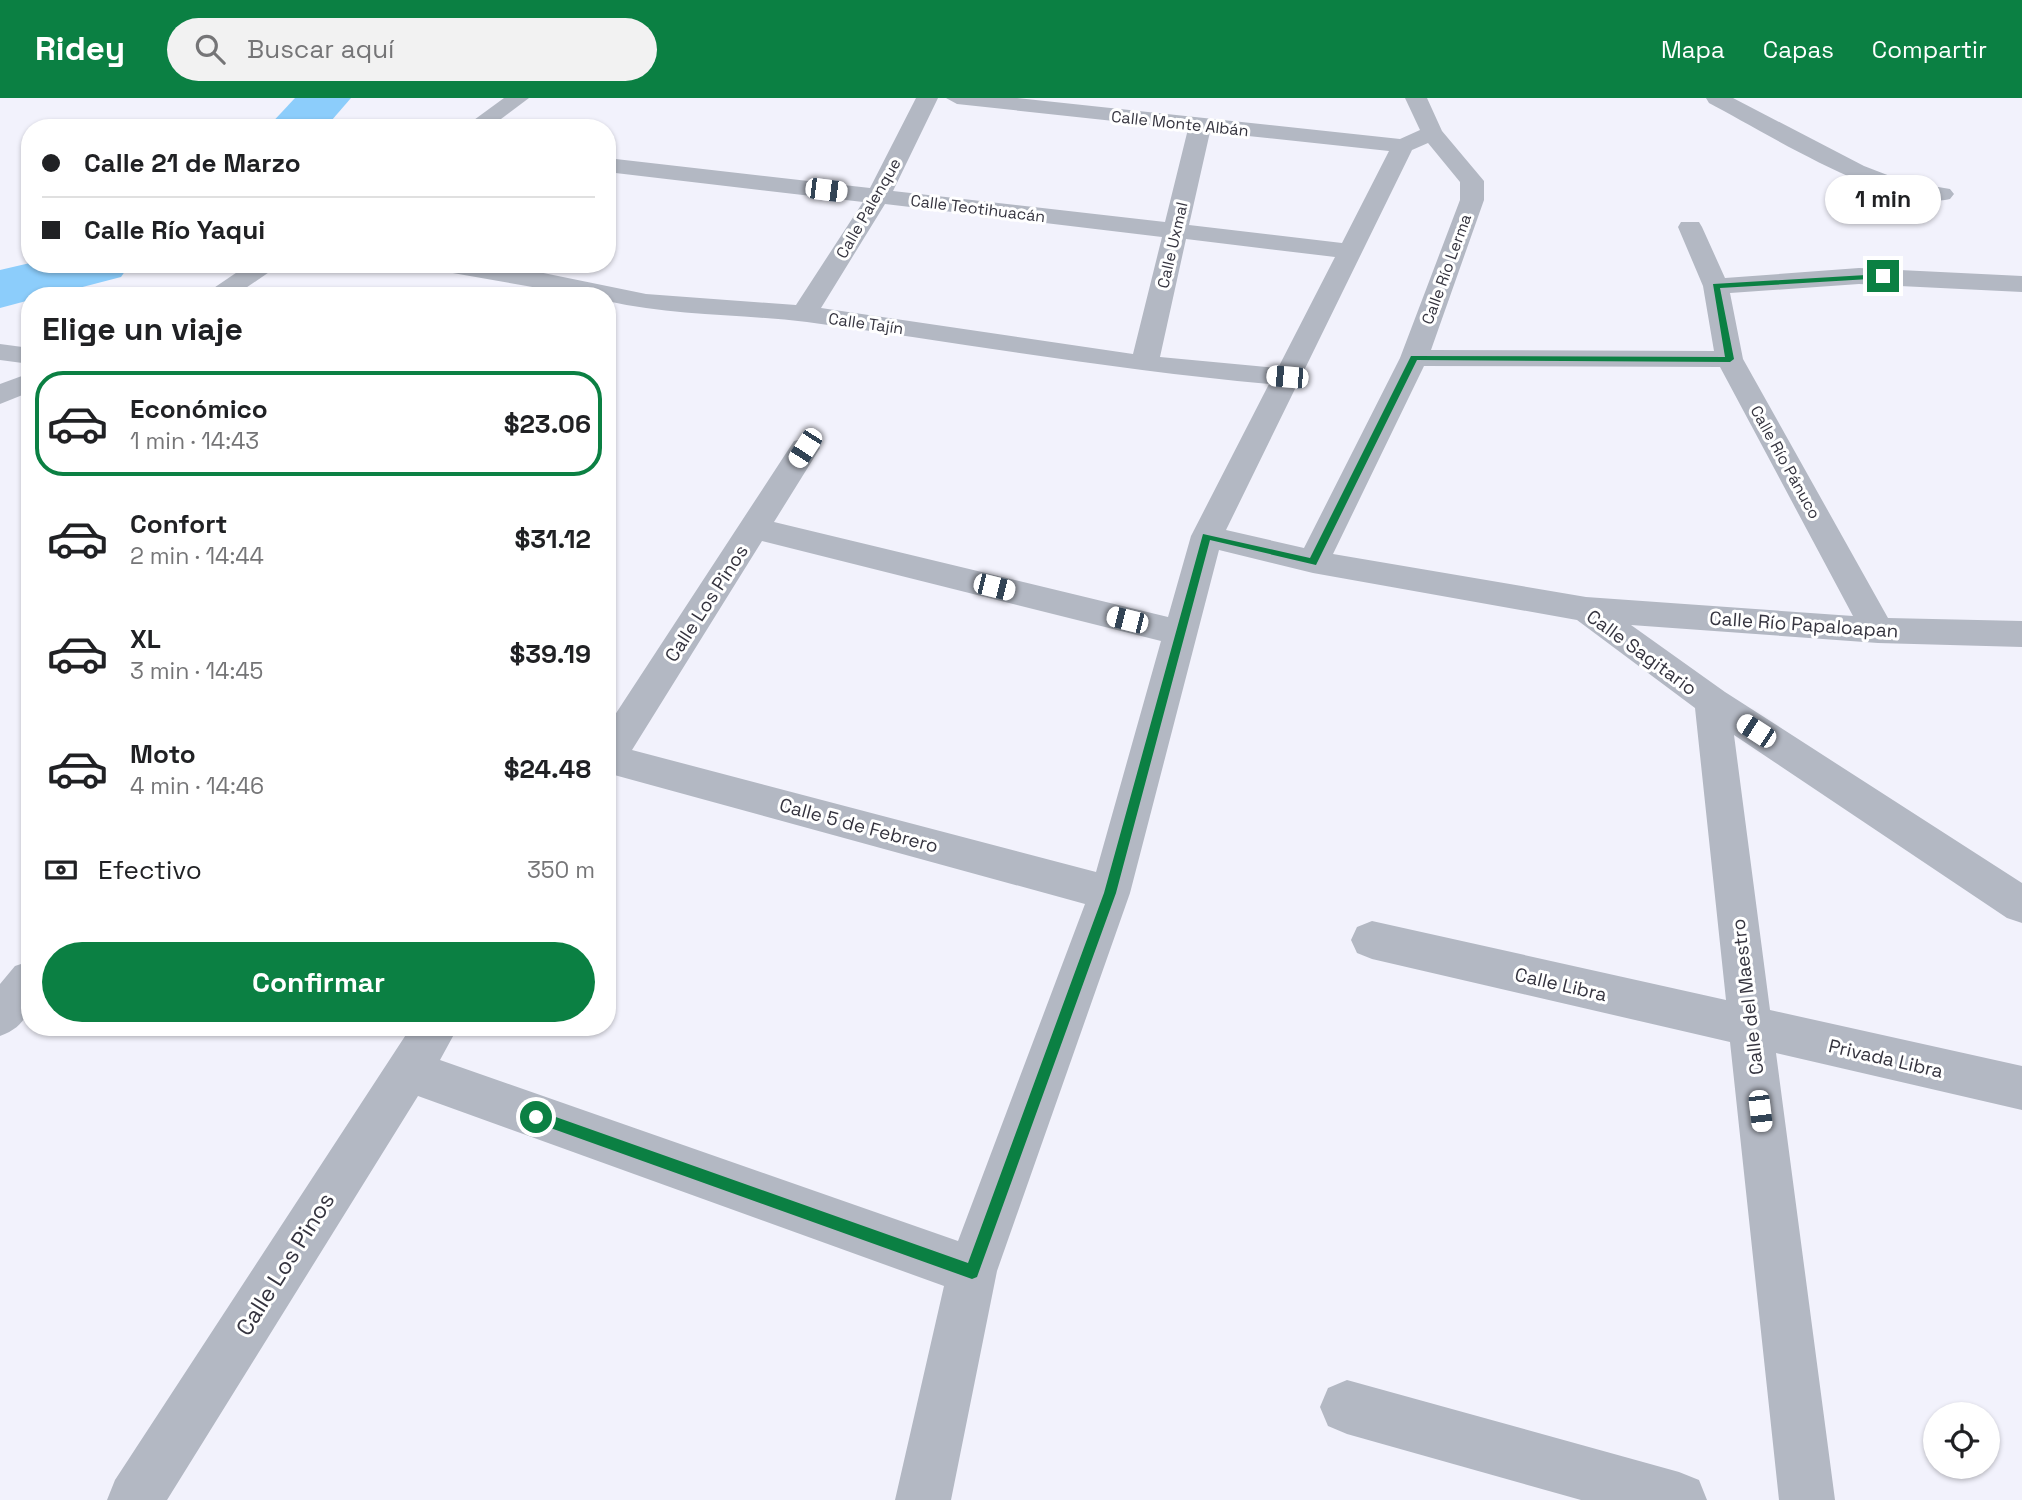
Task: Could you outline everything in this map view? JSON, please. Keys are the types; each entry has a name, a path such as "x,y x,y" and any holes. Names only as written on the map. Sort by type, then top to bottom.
{"street":[{"path":"487,119 518,98"},
{"name":"Calle Palenque","path":"804,314 878,197 927,98"},
{"name":"Calle Monte Albán","path":"957,98 1200,126 1417,140"},
{"name":"Calle Río Lerma","path":"1313,562 1414,358 1472,200 1472,181 1417,140 1416,98"},
{"path":"1717,98 1856,171 1899,187 1942,194"},
{"name":"Calle Uxmal","path":"1144,364 1200,126"},
{"path":"923,1500 972,1271 1110,893 1207,536 1350,251 1417,140"},
{"name":"Calle Teotihuacán","path":"616,165 1350,251"},
{"name":"Calle Río Pánuco","path":"1690,227 1716,286 1730,359 1878,630"},
{"path":"230,287 253,273"},
{"name":"Calle Tajín","path":"510,273 583,287"},
{"path":"1716,286 1859,276 2022,284"},
{"name":"Calle Tajín","path":"616,295 646,302 804,314 1144,364 1287,377"},
{"path":"0,352 21,355"},
{"path":"1414,358 1730,359"},
{"path":"0,395 21,385"},
{"name":"Calle Los Pinos","path":"616,744 805,448"},
{"path":"755,528 1181,633"},
{"name":"Calle Sagitario","path":"1207,536 1313,562 1586,609 1712,702 2022,905"},
{"name":"Calle Río Papaloapan","path":"1586,609 1878,630 2022,634"},
{"name":"Calle del Maestro","path":"1712,702 1807,1500"},
{"name":"Calle 5 de Febrero","path":"616,760 1110,893"},
{"name":"Calle Libra","path":"1372,940 1750,1027"},
{"path":"0,1016 21,991"},
{"name":"Privada Libra","path":"1750,1027 2022,1088"},
{"name":"Calle Los Pinos","path":"135,1500 430,1036"},
{"path":"408,1071 972,1271"},
{"path":"1347,1407 1679,1500"}],"waterway":[{"path":"303,119 325,98"},
{"path":"0,289 63,273"}],"route":[{"path":"536,1117 972,1271 1110,893 1207,536 1313,562 1414,358 1730,359 1716,286 1883,276"}]}
